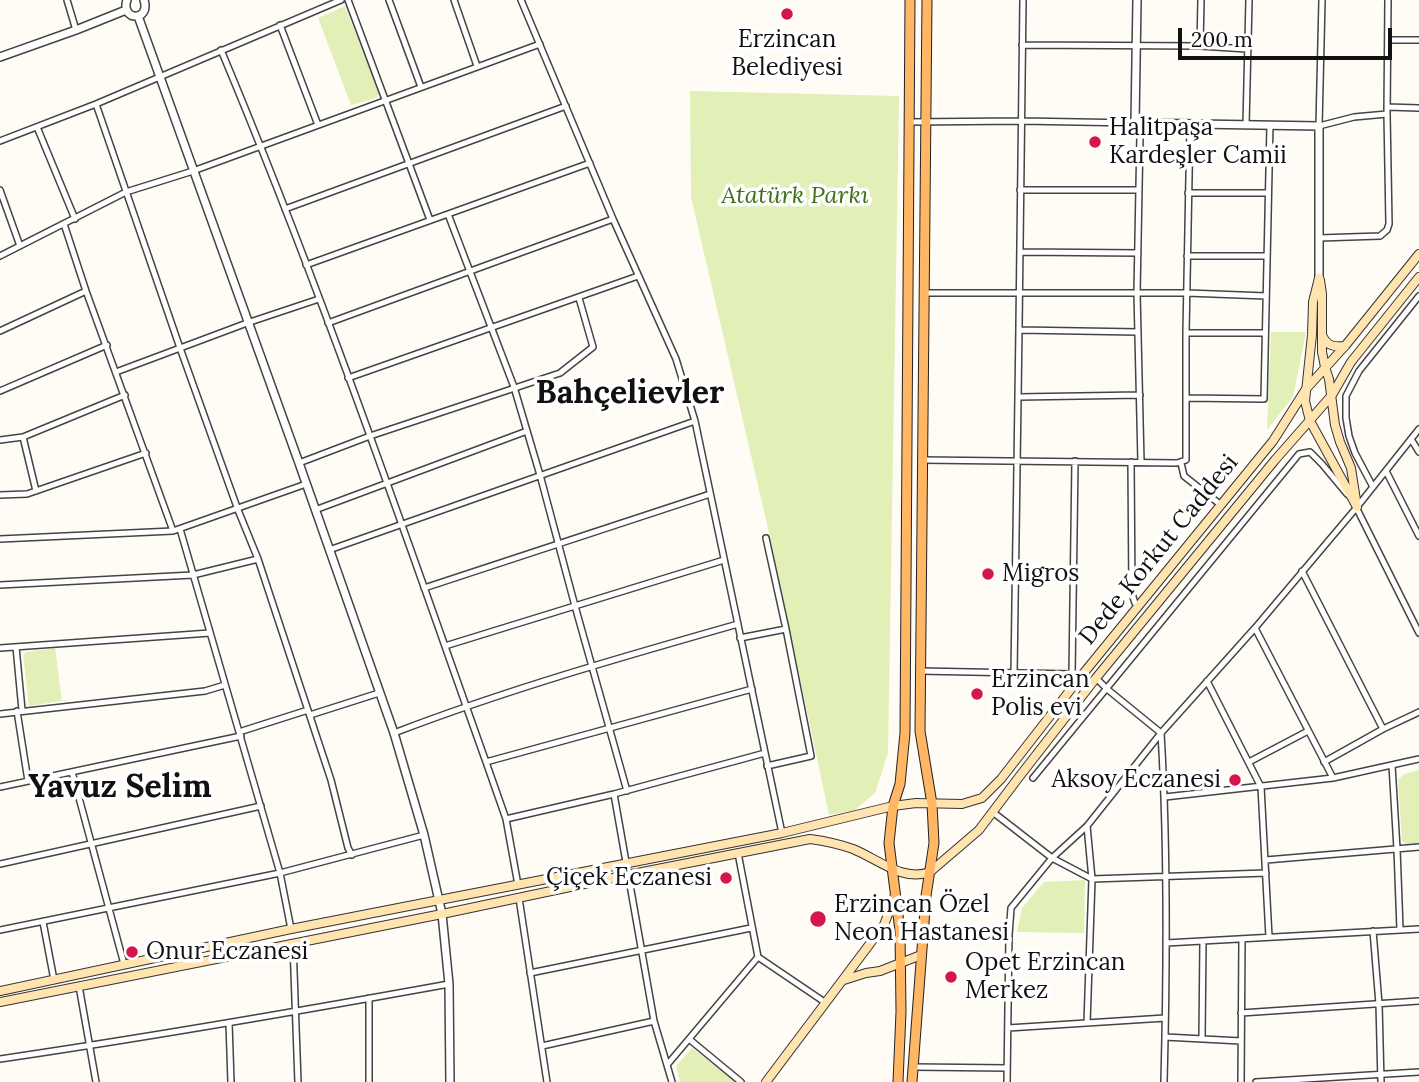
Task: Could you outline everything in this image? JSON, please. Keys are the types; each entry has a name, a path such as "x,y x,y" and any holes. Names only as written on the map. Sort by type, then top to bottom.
{"main road":[{"path":"898,1082 900,931 889,843 893,806 900,784 905,733 910,0"},
{"path":"912,1082 921,955 934,843 932,804 920,731 926,0"},
{"name":"Dede Korkut Caddesi","path":"0,991 290,929 782,833 893,806 916,803 962,804 982,798 1001,779 1075,677 1139,607 1273,441 1306,389 1345,346 1419,254"},
{"name":"Dede Korkut Caddesi","path":"930,872 979,831 994,813 1096,678 1275,460 1332,395 1351,362 1419,277"},
{"path":"1320,278 1321,334 1325,367 1332,395 1335,425 1351,468 1357,507"},
{"path":"1320,278 1313,302 1305,401 1310,421 1357,507"},
{"path":"1321,334 1332,346 1345,346"},
{"path":"0,1002 810,839 830,841 855,850 907,874 920,876 930,872"},
{"path":"766,1082 884,925 895,895"},
{"path":"844,980 880,971 921,955"}],"street":[{"path":"67,0 76,30"},
{"path":"127,0 126,10 131,15 138,16 145,11 146,1"},
{"path":"0,141 96,104 341,0"},
{"path":"348,0 430,220"},
{"path":"390,0 421,87"},
{"path":"454,0 477,66"},
{"path":"521,0 613,219 676,359 695,421 782,833"},
{"path":"1014,674 1023,0"},
{"path":"1138,0 1135,123 1140,135 1137,293 1141,462"},
{"path":"1200,46 1201,0"},
{"path":"1246,125 1249,0"},
{"path":"1320,278 1321,0"},
{"path":"1319,238 1380,236 1389,224 1388,0"},
{"path":"0,57 126,10"},
{"path":"138,16 394,733 424,835 442,914 449,984 450,1082"},
{"path":"280,25 318,125"},
{"path":"1388,40 1419,40"},
{"path":"0,256 126,192 193,172 540,44"},
{"path":"1023,45 1200,46 1247,49"},
{"path":"221,50 285,209 402,525 506,819 518,885"},
{"path":"96,104 180,348 258,559 331,780 352,855"},
{"path":"285,209 566,106"},
{"path":"1387,107 1419,108"},
{"path":"909,121 1319,126 1354,117 1387,114"},
{"path":"922,460 1181,463 1187,458 1189,124"},
{"path":"1187,398 1264,399 1270,125"},
{"path":"37,127 75,219"},
{"path":"306,265 590,163"},
{"path":"0,190 20,246"},
{"path":"1020,190 1139,190"},
{"path":"1188,193 1268,193"},
{"path":"448,214 514,387 626,791"},
{"path":"328,323 613,219"},
{"path":"64,224 116,372 193,575 280,873 290,929"},
{"path":"1020,252 1138,253"},
{"path":"1188,256 1267,256"},
{"path":"348,378 638,276"},
{"path":"0,331 86,290"},
{"path":"924,293 1187,293 1266,296"},
{"path":"1373,487 1349,436 1346,396 1359,371 1419,296"},
{"path":"299,463 370,436 560,373 593,347 579,298"},
{"path":"116,372 319,299"},
{"path":"1019,330 1138,331"},
{"path":"1186,333 1265,333"},
{"path":"0,391 107,345"},
{"path":"1019,397 1140,395"},
{"path":"0,440 23,437 125,396"},
{"path":"329,550 695,421"},
{"path":"1007,1082 1011,908 1052,858 1087,826 1161,733 1255,628 1419,429"},
{"path":"315,510 527,431"},
{"path":"23,437 36,491"},
{"path":"1411,439 1419,452"},
{"path":"1033,778 1299,454 1310,452 1357,507 1419,633"},
{"path":"0,495 27,494 146,453"},
{"path":"920,671 1075,677 1075,461"},
{"path":"1131,462 1132,594 1139,607"},
{"path":"1181,463 1184,476 1221,505"},
{"path":"1386,471 1419,536"},
{"path":"0,539 176,530 306,484"},
{"path":"424,588 710,494"},
{"path":"766,538 811,756 767,766"},
{"path":"0,585 193,575 258,559"},
{"path":"445,646 724,560"},
{"path":"1302,571 1383,729"},
{"path":"394,733 466,705 737,624"},
{"path":"1255,628 1333,778"},
{"path":"740,638 786,629"},
{"path":"0,639 1,648 210,633"},
{"path":"16,647 19,711 28,781"},
{"path":"1096,678 1161,733 1166,876 1164,1082"},
{"path":"1207,681 1261,787 1269,937"},
{"path":"0,714 205,691 225,685"},
{"path":"486,762 752,689"},
{"path":"0,787 240,734 379,693"},
{"path":"1324,762 1419,712"},
{"path":"1249,762 1308,731"},
{"path":"506,819 626,791 765,753"},
{"path":"1165,797 1333,778 1419,759"},
{"path":"1392,765 1400,929"},
{"path":"72,772 124,964"},
{"path":"614,794 654,1021 672,1082"},
{"path":"0,864 261,806"},
{"path":"994,813 1052,858 1092,879 1266,873"},
{"path":"1087,826 1092,879 1087,1023"},
{"path":"0,930 280,873 424,835"},
{"path":"1266,860 1419,847"},
{"path":"738,853 758,957 826,1003"},
{"path":"519,898 547,1082"},
{"path":"43,922 54,979"},
{"path":"530,973 751,928"},
{"path":"1166,943 1419,929"},
{"path":"1373,931 1379,1004 1381,1082"},
{"path":"1241,1082 1242,939"},
{"path":"1202,1038 1203,940"},
{"path":"293,944 298,1082"},
{"path":"667,1065 758,957"},
{"path":"0,1059 296,1012 449,984"},
{"path":"79,986 96,1082"},
{"path":"369,999 369,1082"},
{"path":"1241,1013 1419,1002"},
{"path":"1008,1028 1165,1018"},
{"path":"542,1046 654,1021"},
{"path":"229,1023 231,1082"},
{"path":"1165,1037 1241,1041"},
{"path":"690,1039 741,1082"},
{"path":"914,1067 1007,1068"},
{"path":"1256,1082 1419,1072"}],"green space":[{"path":"345,6 379,94 376,98 351,105 318,18"},
{"name":"Atatürk Parkı","path":"690,91 899,96 888,753 875,793 855,810 829,815 770,537 691,197"},
{"path":"1271,332 1306,332 1293,397 1267,430"},
{"path":"55,648 62,701 29,706 23,655 26,652"},
{"path":"1419,770 1419,843 1406,844 1402,841 1398,780 1404,774"},
{"path":"1085,880 1084,933 1017,932 1022,908 1044,882"},
{"path":"692,1048 735,1082 680,1082 676,1066"}],"place":[{"name":"Erzincan Belediyesi","path":"787,14"},
{"name":"Halitpaşa Kardeşler Camii","path":"1095,142"},
{"name":"Migros","path":"988,574"},
{"name":"Erzincan Polis evi","path":"977,694"},
{"name":"Aksoy Eczanesi","path":"1235,780"},
{"name":"Çiçek Eczanesi","path":"726,878"},
{"name":"Erzincan Özel Neon Hastanesi","path":"818,919"},
{"name":"Onur Eczanesi","path":"132,952"},
{"name":"Opet Erzincan Merkez","path":"951,977"}],"district":[{"name":"Bahçelievler","path":"630,394"},
{"name":"Yavuz Selim","path":"120,788"}]}
